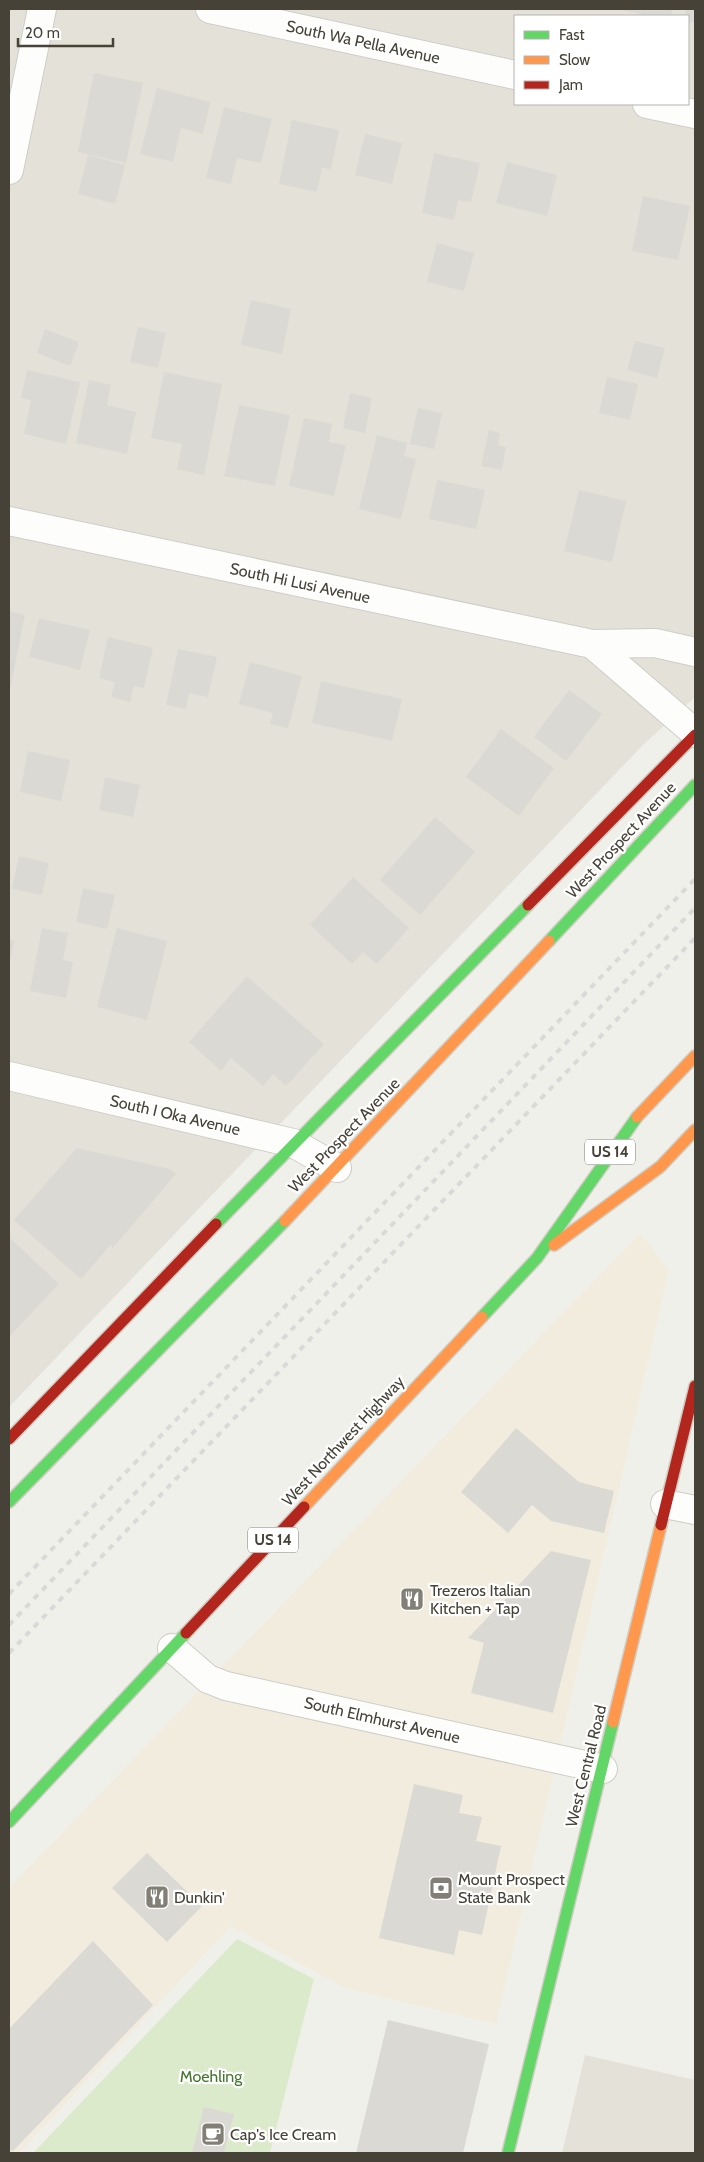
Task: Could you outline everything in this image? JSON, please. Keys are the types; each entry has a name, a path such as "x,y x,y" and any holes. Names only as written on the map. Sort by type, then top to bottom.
{"main road":[{"name":"West Prospect Avenue","path":"9,1439 293,1143 695,734"},
{"name":"West Prospect Avenue","path":"9,1502 337,1168 695,785"},
{"name":"West Northwest Highway","path":"9,1822 537,1258 630,1124 695,1056"},
{"name":"West Northwest Highway","path":"537,1258 660,1167 695,1130"},
{"name":"West Central Road","path":"508,2153 695,1386"}],"street":[{"path":"9,170 42,9"},
{"name":"South Wa Pella Avenue","path":"210,9 514,75"},
{"path":"652,105 695,114"},
{"name":"South Hi Lusi Avenue","path":"9,521 592,644 655,643 695,652"},
{"name":"South Hi Lusi Avenue","path":"592,644 695,734"},
{"name":"South I Oka Avenue","path":"9,1076 293,1143 337,1168"},
{"path":"665,1504 695,1510"},
{"name":"South Elmhurst Avenue","path":"172,1648 208,1679 226,1686 603,1769"}],"shaded area":[{"path":"9,9 695,9 695,697 643,745 9,1407"},
{"path":"640,1233 669,1270 496,2024 345,1988 231,1926 19,2153 9,2153 9,1888"},
{"path":"585,2055 695,2080 695,2153 562,2153"}],"green space":[{"name":"Moehling","path":"237,1939 314,1979 270,2153 33,2153"}],"building":[{"path":"619,9 673,9 671,15 644,15"},
{"path":"686,9 695,9 695,23 689,22 689,15 685,15"},
{"path":"94,73 143,83 126,163 78,152"},
{"path":"157,88 210,102 203,134 181,128 173,162 140,154"},
{"path":"224,107 272,119 261,163 237,158 231,184 206,178"},
{"path":"292,120 339,130 331,169 322,168 317,192 279,184"},
{"path":"365,134 402,143 392,184 355,175"},
{"path":"434,153 480,163 471,202 458,200 454,220 422,213"},
{"path":"88,155 125,165 115,204 78,194"},
{"path":"507,162 557,175 547,216 496,203"},
{"path":"643,196 690,206 678,260 632,251"},
{"path":"437,243 474,253 464,291 427,282"},
{"path":"251,300 291,309 282,354 241,345"},
{"path":"138,327 166,333 158,368 130,362"},
{"path":"45,329 79,342 70,366 37,353"},
{"path":"635,341 665,348 657,378 627,370"},
{"path":"27,370 80,382 66,444 24,434 31,400 21,398"},
{"path":"164,372 222,384 204,475 177,469 182,444 151,438"},
{"path":"607,377 638,384 630,420 599,413"},
{"path":"89,380 111,385 107,405 136,412 127,454 76,443"},
{"path":"350,393 372,398 365,433 343,428"},
{"path":"239,405 290,415 275,486 224,476"},
{"path":"418,408 442,413 434,449 410,444"},
{"path":"304,418 332,424 329,442 346,445 334,496 289,486"},
{"path":"489,430 500,433 498,445 506,447 502,470 481,466"},
{"path":"377,435 407,443 404,456 416,459 401,519 359,509"},
{"path":"437,480 485,490 476,529 429,519"},
{"path":"579,490 626,501 612,562 564,551"},
{"path":"9,611 25,615 10,689 9,688"},
{"path":"39,618 90,630 80,670 29,657"},
{"path":"108,637 153,648 144,688 134,686 130,702 111,697 115,682 99,678"},
{"path":"178,649 217,657 208,697 189,693 186,709 166,705"},
{"path":"250,662 302,676 288,728 270,724 273,713 239,704"},
{"path":"321,681 402,699 392,741 312,723"},
{"path":"569,690 602,714 566,761 534,737"},
{"path":"501,729 554,768 519,816 466,777"},
{"path":"28,751 70,760 61,801 20,792"},
{"path":"105,777 140,785 133,817 99,810"},
{"path":"435,817 475,852 420,915 380,880"},
{"path":"19,856 49,863 42,895 12,889"},
{"path":"353,877 409,928 377,964 363,952 352,964 310,925"},
{"path":"83,888 115,895 107,929 76,922"},
{"path":"42,928 68,933 63,960 73,962 66,998 30,991"},
{"path":"117,928 167,941 147,1020 97,1007"},
{"path":"9,940 14,941 10,961 9,961"},
{"path":"247,976 324,1044 286,1086 273,1074 263,1086 231,1058 221,1071 189,1042"},
{"path":"77,1148 170,1169 176,1174 112,1249 112,1243 81,1279 14,1220"},
{"path":"9,1237 59,1284 9,1337"},
{"path":"516,1428 579,1482 614,1491 604,1533 551,1521 532,1505 508,1533 461,1492"},
{"path":"551,1551 591,1560 553,1713 471,1693 484,1643 468,1638"},
{"name":"Mount Prospect State Bank","path":"414,1784 463,1795 459,1813 482,1817 476,1841 501,1846 482,1935 459,1930 454,1955 379,1938"},
{"name":"Dunkin'","path":"147,1853 202,1906 167,1942 112,1888"},
{"path":"93,1941 153,2005 13,2151 9,2150 9,2029"},
{"path":"388,2020 489,2044 463,2153 356,2153"},
{"name":"Cap's Ice Cream","path":"204,2107 234,2114 224,2153 192,2153"}],"railway":[{"path":"9,1594 695,879"},
{"path":"9,1625 695,908"},
{"path":"9,1653 695,938"}],"traffic: fast":[{"path":"549,941 695,785"},
{"path":"216,1224 528,905"},
{"path":"482,1317 537,1258 637,1117"},
{"path":"9,1502 285,1221"},
{"path":"9,1822 186,1633"},
{"path":"508,2153 613,1722"}],"traffic: slow":[{"path":"285,1221 549,941"},
{"path":"637,1117 695,1056"},
{"path":"554,1245 660,1167 695,1130"},
{"path":"304,1507 482,1317"},
{"path":"613,1722 661,1525"}],"traffic: jam":[{"path":"528,905 695,735"},
{"path":"9,1439 216,1224"},
{"path":"661,1525 695,1386"},
{"path":"186,1633 304,1507"}],"place":[{"name":"Trezeros Italian Kitchen + Tap","path":"412,1599"},
{"name":"Mount Prospect State Bank","path":"441,1888"},
{"name":"Dunkin'","path":"157,1897"},
{"name":"Cap's Ice Cream","path":"213,2134"}]}
